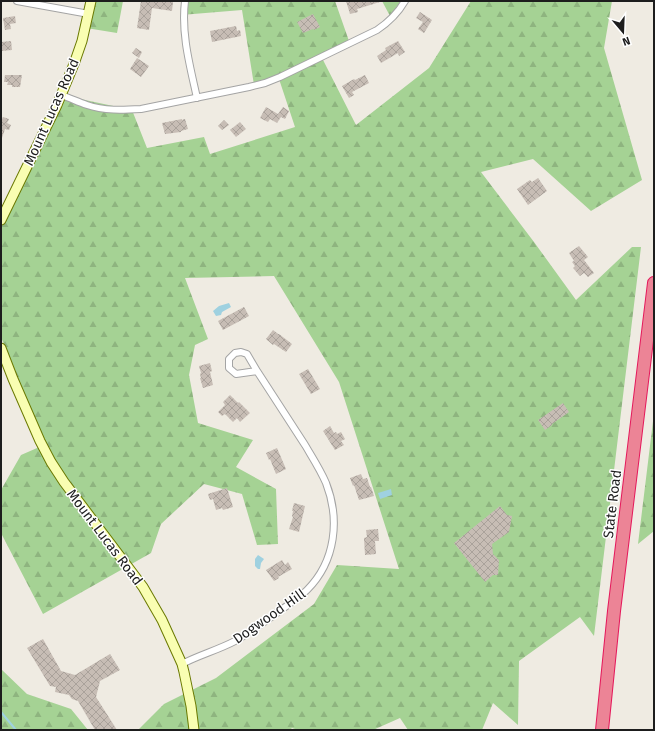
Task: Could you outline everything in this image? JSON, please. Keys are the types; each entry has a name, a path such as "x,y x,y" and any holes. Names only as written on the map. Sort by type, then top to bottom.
{"highway":[{"name":"State Road","path":"602,730 614,611 654,283"}],"street":[{"path":"17,1 88,14"},
{"name":"Mount Lucas Road","path":"1,220 61,95 74,64 82,41 91,1"},
{"path":"185,1 185,40 197,98"},
{"path":"61,95 88,105 110,109 141,109 265,83 377,30 395,15 405,1"},
{"name":"Mount Lucas Road","path":"1,348 3,361 51,462 64,482 143,587 162,620 182,664 191,706 194,730"},
{"name":"Dogwood Hill","path":"182,664 236,641 297,599 307,590 322,570 332,545 334,536 333,508 330,494 319,469 247,354 241,352 235,353 228,359 229,368 236,374 257,371"}],"green space":[{"path":"86,1 123,1 117,33 80,27"},
{"path":"183,1 335,1 349,41 321,56 356,125 429,68 471,1 612,1 604,48 642,180 591,211 533,159 481,172 576,300 632,247 641,247 594,636 580,617 519,661 518,725 493,703 482,730 408,730 400,718 373,730 298,730 292,728 290,730 138,730 164,704 216,678 314,604 337,565 399,569 339,382 274,276 185,278 208,339 195,345 189,375 198,423 253,440 236,467 276,489 278,544 257,545 242,494 204,484 161,524 151,553 43,614 1,533 1,490 21,455 44,445 1,337 1,225 57,94 132,110 147,148 204,137 210,154 295,127 279,79 254,85 242,10 181,15"},
{"path":"382,1 401,1 390,16"},
{"path":"654,413 654,531 638,544"},
{"path":"1,669 27,694 71,709 88,730 1,730"}],"water":[{"path":"229,303 231,307 222,312 221,315 216,316 213,311 219,306"},
{"path":"391,489 392,495 380,499 378,493"},
{"path":"258,555 264,559 261,563 260,569 255,566 255,559"}],"building":[{"path":"141,1 173,2 172,11 152,8 149,30 137,28"},
{"path":"346,1 380,2 357,9 358,12 350,14"},
{"path":"420,12 432,20 424,33 418,29 423,22 416,18"},
{"path":"313,14 320,27 303,33 297,22"},
{"path":"15,16 16,23 10,24 11,29 5,30 3,18"},
{"path":"236,26 237,31 240,30 241,36 212,42 210,31"},
{"path":"11,41 12,50 1,51 1,42"},
{"path":"398,41 405,52 399,56 398,53 381,63 377,56 386,50 385,48"},
{"path":"136,48 142,52 139,58 132,53"},
{"path":"137,58 149,66 141,77 130,69"},
{"path":"5,75 22,75 20,87 12,87 12,85 7,85 8,82 4,82"},
{"path":"365,75 369,83 352,92 354,95 349,98 342,86"},
{"path":"266,107 278,114 283,107 289,111 285,119 281,117 277,123 270,119 268,122 260,118"},
{"path":"3,117 9,119 7,123 11,125 9,130 5,129 1,138 1,121"},
{"path":"185,119 188,129 181,132 165,134 162,123"},
{"path":"224,120 229,125 222,130 218,126"},
{"path":"240,122 246,129 236,137 230,130"},
{"path":"538,178 547,191 528,205 517,189 530,180 532,182"},
{"path":"579,246 588,257 584,260 594,273 588,277 584,273 580,276 573,268 575,266 572,262 574,261 569,253"},
{"path":"244,307 249,316 223,330 218,321"},
{"path":"273,330 292,344 286,352 274,344 273,345 266,339"},
{"path":"210,363 212,371 210,372 213,385 203,388 199,366"},
{"path":"308,369 320,389 311,394 299,374"},
{"path":"230,395 250,413 240,422 237,418 233,422 225,414 222,416 218,412 225,405 223,402"},
{"path":"563,403 569,412 545,430 538,420"},
{"path":"330,426 334,433 336,432 337,434 341,432 345,439 341,441 344,445 335,450 323,431"},
{"path":"277,448 286,469 276,474 266,453"},
{"path":"361,474 363,479 367,478 374,496 359,500 350,478"},
{"path":"227,488 233,507 223,510 222,508 216,510 213,499 210,500 208,494"},
{"path":"294,503 305,506 299,532 289,529 293,517 292,511"},
{"path":"500,506 507,515 512,516 509,532 492,544 493,554 499,560 498,575 493,575 485,582 454,543"},
{"path":"378,529 379,541 375,541 376,554 365,555 364,538 367,537 366,530"},
{"path":"282,560 285,565 288,562 292,569 274,581 266,570"},
{"path":"43,639 61,671 75,675 110,654 120,670 100,681 96,697 117,730 95,730 78,701 72,699 69,695 55,692 56,687 50,686 27,648"}],"waterway":[{"path":"1,712 16,730"}]}
